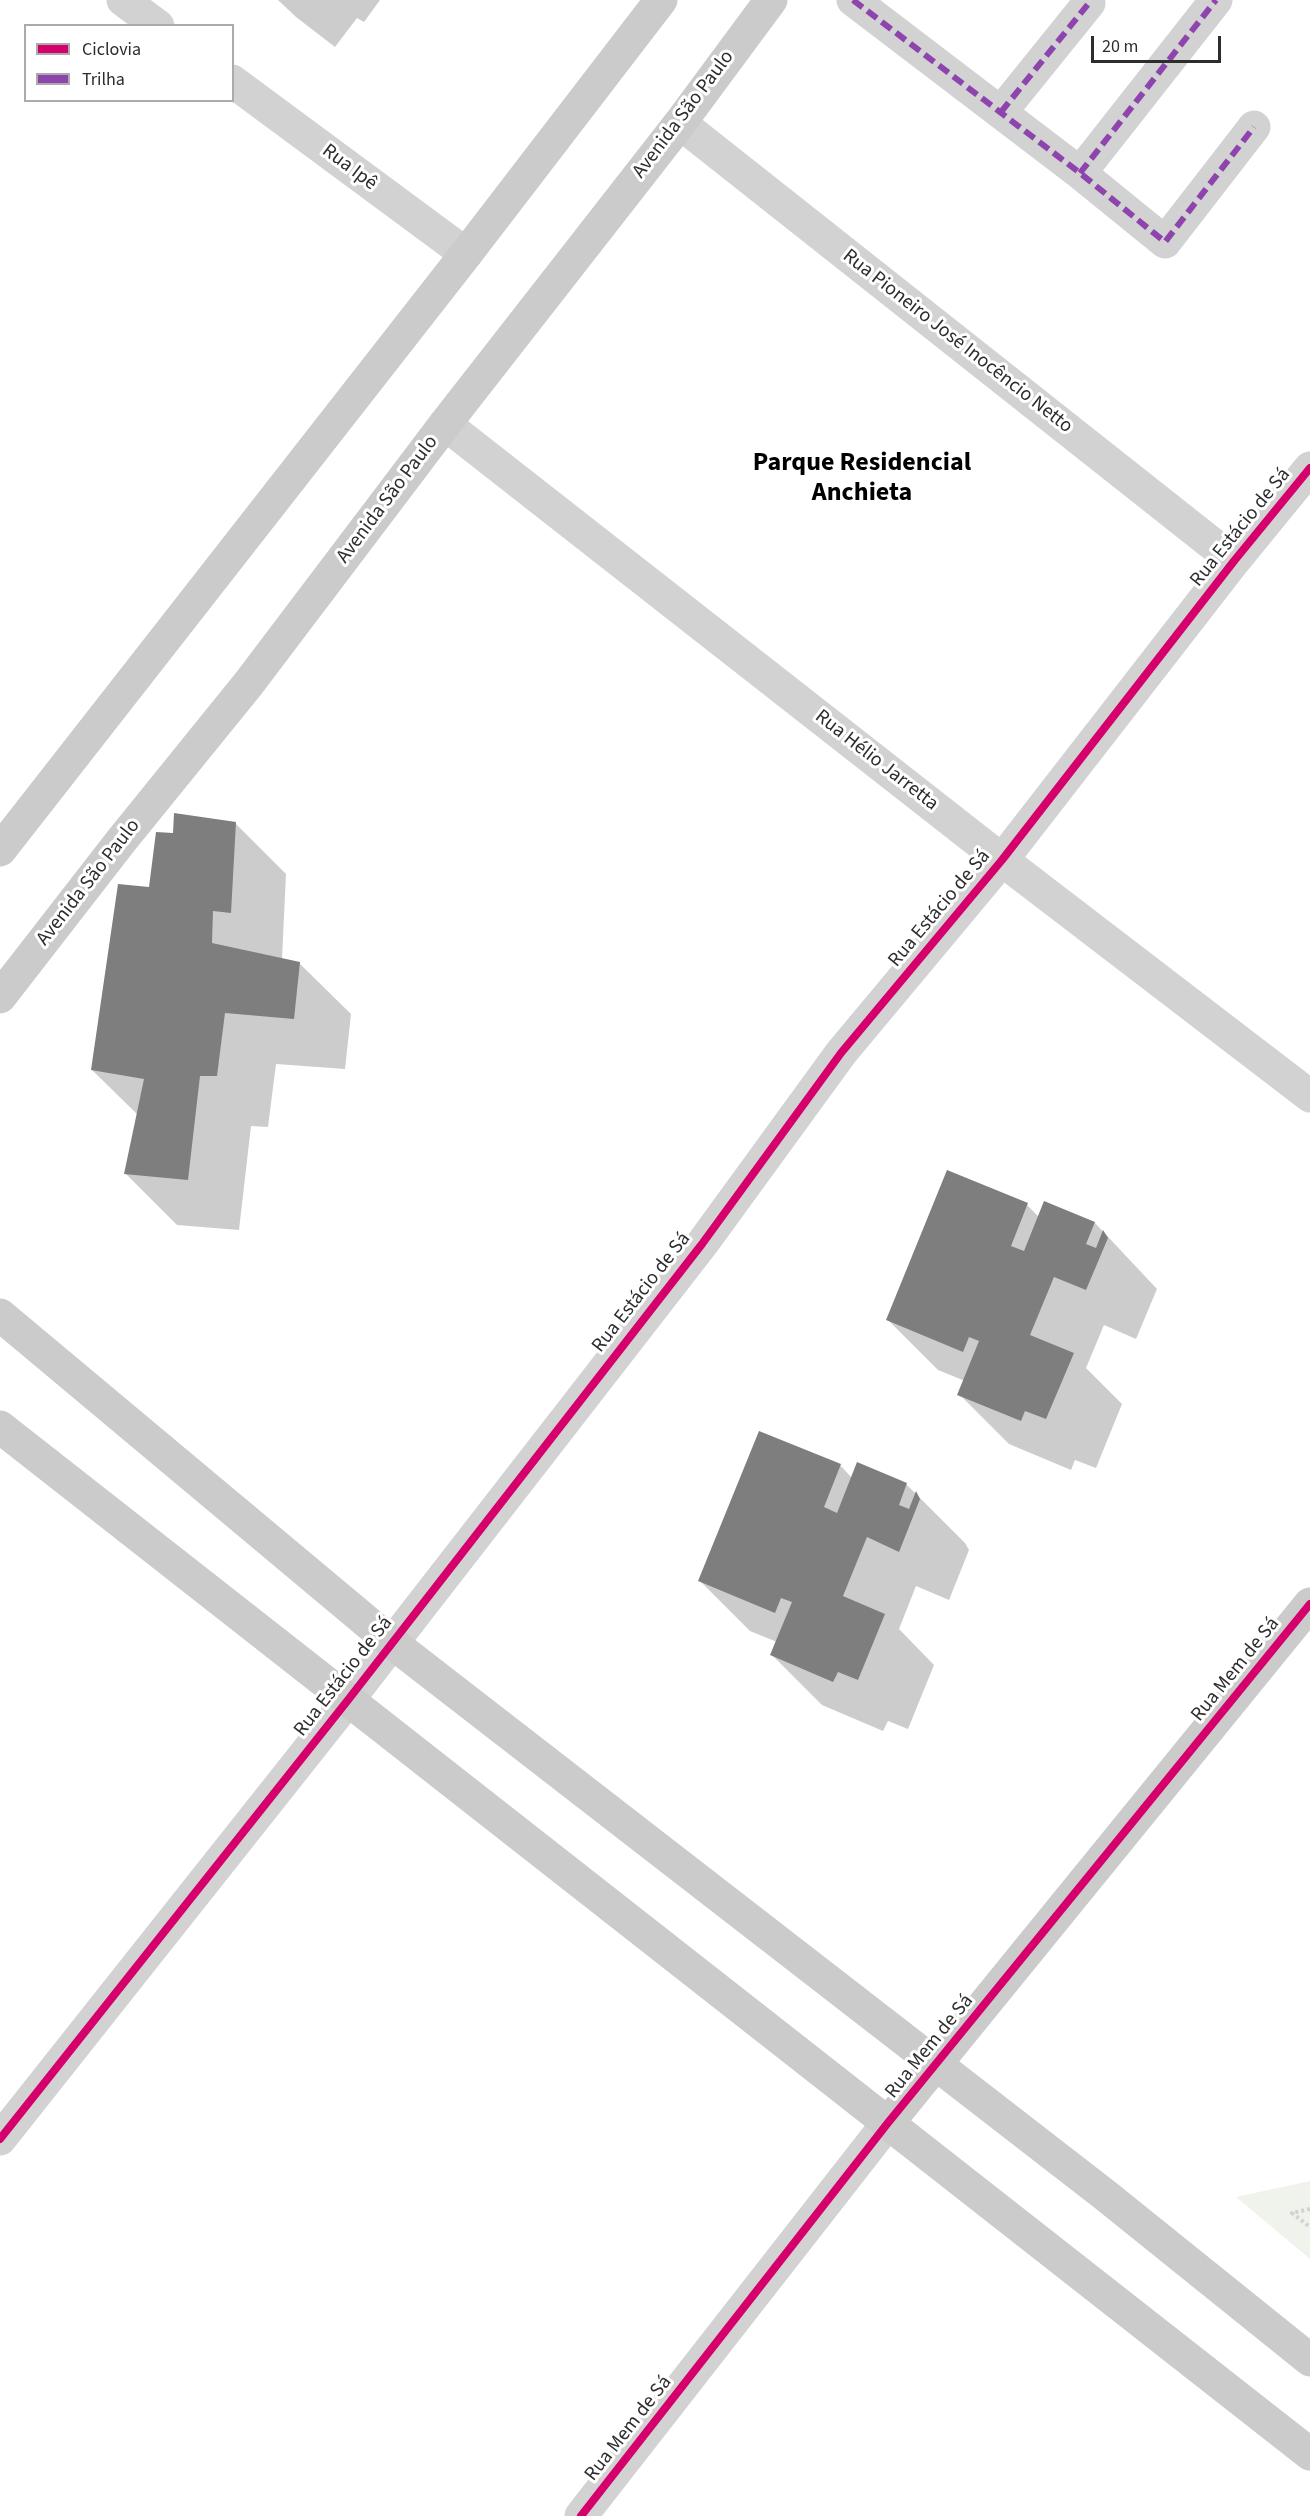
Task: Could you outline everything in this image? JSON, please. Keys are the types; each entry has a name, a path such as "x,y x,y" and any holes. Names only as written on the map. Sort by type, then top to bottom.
{"main road":[{"path":"0,850 466,254 661,0"},
{"name":"Avenida São Paulo","path":"0,997 121,840 249,683 445,424 680,123 771,0"},
{"path":"0,1315 391,1642 1105,2195 1310,2360"},
{"path":"0,1427 1310,2454"},
{"name":"Rua Mem de Sá","path":"887,2124 1310,1604"}],"street":[{"path":"123,0 155,24"},
{"path":"853,0 1080,173 1165,242 1254,127"},
{"path":"1080,173 1216,0"},
{"path":"1001,112 1089,3"},
{"name":"Rua Ipê","path":"234,82 466,254"},
{"name":"Rua Pioneiro José Inocêncio Netto","path":"680,123 1234,561"},
{"name":"Rua Hélio Jarretta","path":"445,424 1002,860 1310,1096"},
{"name":"Rua Estácio de Sá","path":"0,2139 348,1700 702,1244 841,1053 1002,860 1234,561 1310,468"},
{"name":"Rua Mem de Sá","path":"581,2516 887,2124"}],"path":[{"path":"1310,2209 1292,2213 1310,2228"}],"shaded area":[{"path":"1310,2181 1310,2259 1236,2197"}],"building":[{"path":"174,813 236,822 231,913 213,911 212,943 300,962 294,1019 225,1013 217,1076 200,1076 188,1180 124,1174 144,1079 91,1070 118,884 149,887 156,832 173,833"},
{"path":"947,1170 1028,1203 1011,1246 1024,1251 1044,1201 1095,1222 1086,1244 1096,1248 1103,1230 1108,1238 1086,1290 1054,1277 1030,1335 1074,1353 1046,1419 1025,1411 1021,1421 957,1395 979,1341 969,1337 963,1352 886,1320"},
{"path":"759,1431 841,1464 824,1507 837,1513 857,1462 907,1483 899,1505 909,1509 916,1491 920,1499 899,1552 867,1537 843,1596 885,1614 858,1680 838,1672 833,1682 770,1655 792,1602 781,1598 775,1613 698,1581"}],"marked path":[{"path":"853,0 1080,173 1165,242 1254,127"},
{"path":"1080,173 1216,0"},
{"path":"1001,112 1089,3"}],"cycle path":[{"path":"0,2139 348,1700 702,1244 841,1053 1002,860 1234,561 1310,468"},
{"path":"581,2516 887,2124 1310,1604"}],"district":[{"name":"Parque Residencial Anchieta","path":"862,478"}]}
